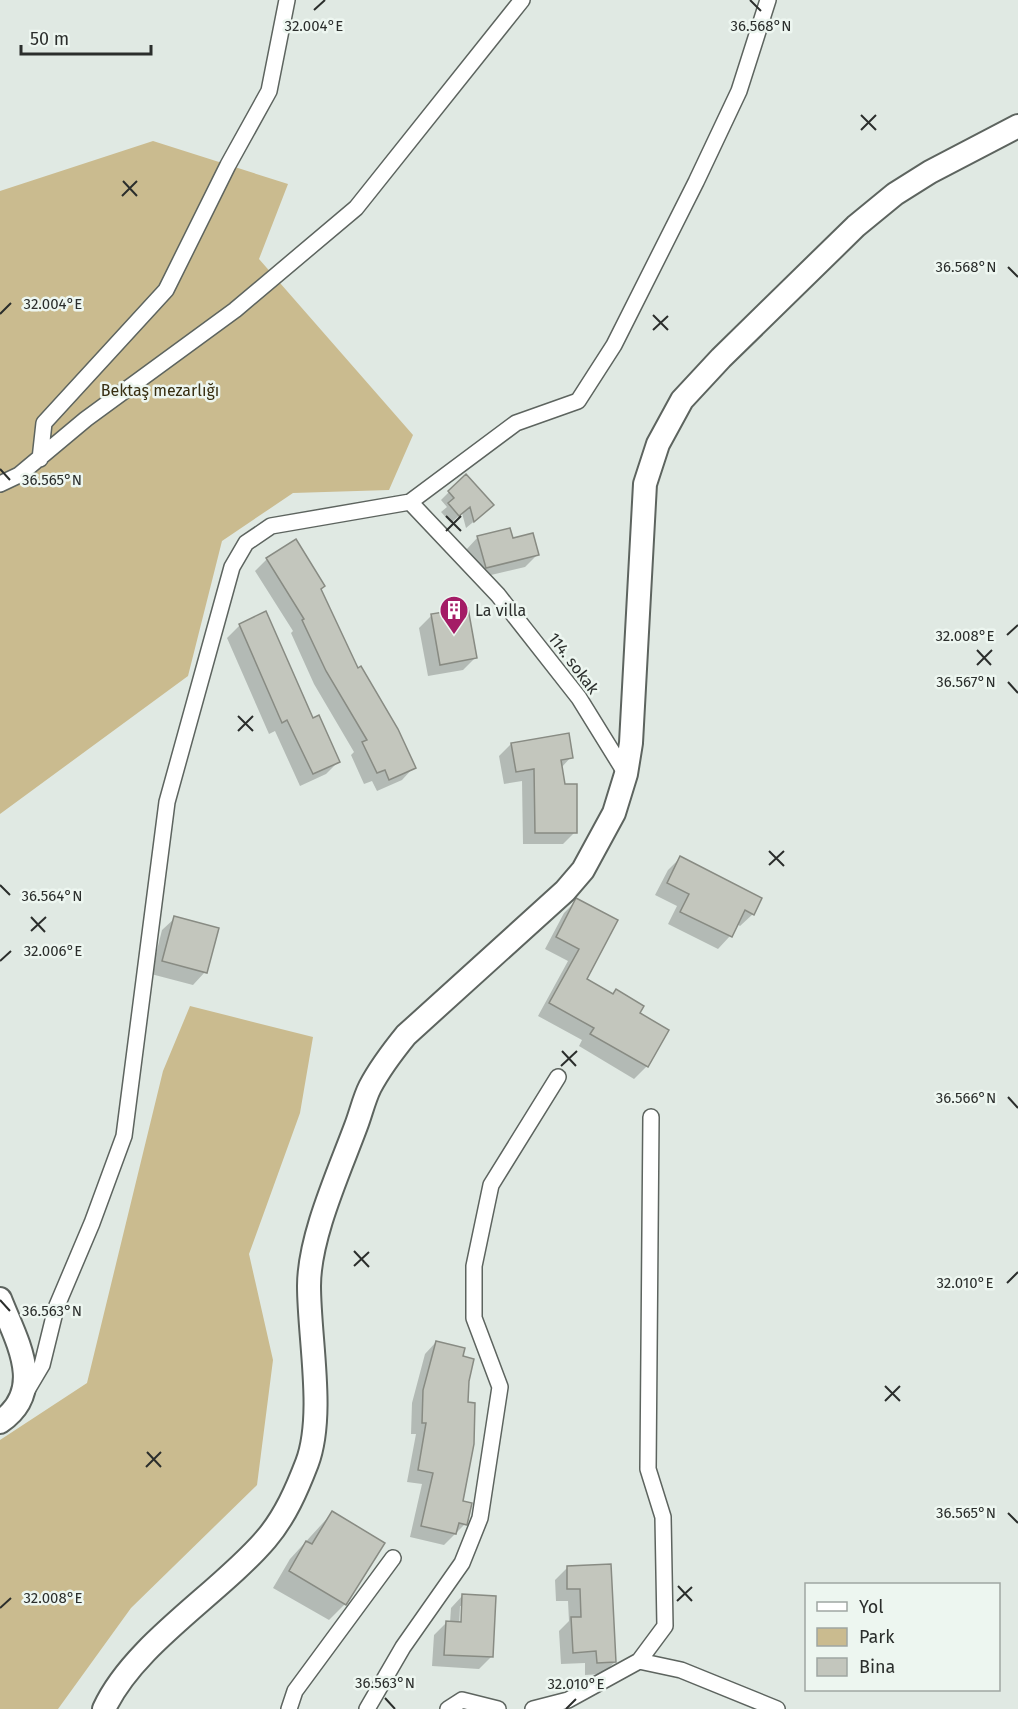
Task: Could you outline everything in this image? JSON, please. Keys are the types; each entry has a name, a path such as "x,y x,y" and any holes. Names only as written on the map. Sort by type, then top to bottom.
{"street":[{"path":"40,459 44,423 166,290 228,165 269,91 287,0"},
{"path":"0,484 19,475 86,419 234,310 356,208 522,0"},
{"path":"0,1422 14,1412 42,1365 56,1308 92,1223 124,1136 167,802 232,567 246,543 271,526 410,502 516,423 578,401 614,345 701,172 739,91 768,0"},
{"path":"104,1709 125,1676 152,1647 268,1538 292,1499 308,1459 315,1424 309,1283 316,1242 340,1164 370,1088 388,1056 406,1035 566,891 583,870 614,813 626,774 631,743 645,484 658,444 682,400 720,358 856,226 895,194 930,172 1018,126"},
{"name":"114. sokak","path":"410,502 512,614 579,698 626,774"},
{"path":"367,1709 403,1647 462,1563 480,1518 500,1387 474,1318 474,1266 491,1185 558,1077"},
{"path":"533,1709 568,1700 639,1661 665,1626 663,1517 648,1469 651,1117"},
{"path":"0,1299 24,1363 23,1397"},
{"path":"289,1709 295,1691 393,1558"},
{"path":"639,1661 681,1670 777,1709"},
{"path":"448,1709 462,1700 490,1705 498,1709"}],"green space":[{"name":"Bektaş mezarlığı","path":"153,141 288,184 259,259 413,435 389,490 293,493 222,541 188,676 0,814 0,191"},
{"path":"190,1006 313,1037 300,1113 249,1254 273,1360 257,1485 131,1608 58,1709 0,1709 0,1440 87,1383 163,1071"}],"building":[{"path":"466,474 494,505 474,522 470,507 459,516 448,503 454,498 448,491"},
{"path":"510,528 513,538 533,533 539,555 486,568 477,536"},
{"path":"296,539 325,586 321,589 358,668 361,666 398,729 416,768 389,780 385,770 377,773 362,742 367,740 326,671 302,620 304,619 266,558"},
{"name":"La villa","path":"468,608 477,658 440,665 431,614"},
{"path":"266,611 313,718 319,715 340,762 313,774 287,720 282,723 239,624"},
{"path":"569,733 573,758 561,760 565,784 577,784 577,833 535,833 534,769 516,772 511,743"},
{"path":"680,856 762,898 754,915 745,910 732,937 680,912 689,894 667,883"},
{"path":"576,898 618,920 587,979 613,994 616,989 644,1006 640,1013 669,1030 648,1067 590,1034 594,1028 549,1003 579,949 556,937"},
{"path":"174,916 219,928 207,973 162,961"},
{"path":"436,1341 465,1348 463,1356 474,1359 469,1381 468,1402 475,1403 474,1444 463,1501 472,1503 467,1525 459,1523 456,1534 421,1526 433,1473 418,1470 426,1423 422,1423 423,1390"},
{"path":"332,1511 385,1543 346,1605 289,1571 306,1541 312,1544"},
{"path":"611,1564 616,1662 597,1663 596,1651 573,1653 571,1617 581,1617 580,1589 567,1589 567,1566"},
{"path":"462,1594 496,1596 493,1657 444,1655 446,1621 461,1622"}],"place":[{"name":"La villa","path":"454,636"}]}
